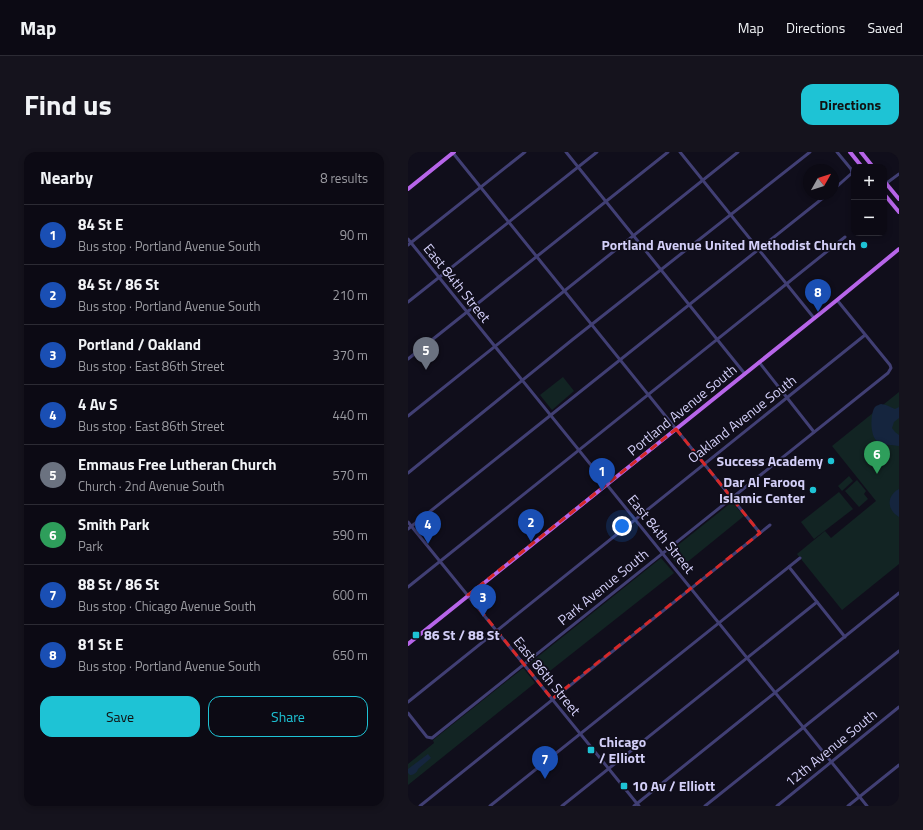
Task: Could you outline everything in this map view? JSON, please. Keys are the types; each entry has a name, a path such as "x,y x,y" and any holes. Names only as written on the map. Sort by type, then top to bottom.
{"main road":[{"path":"408,188 454,152"},
{"path":"850,152 859,163 865,158"},
{"path":"861,152 870,164"},
{"path":"887,185 899,199"},
{"path":"887,198 899,212"},
{"name":"Portland Avenue South","path":"408,644 898,251"}],"street":[{"path":"454,152 760,533"},
{"path":"410,244 525,152"},
{"path":"566,152 745,374"},
{"path":"408,302 597,152"},
{"path":"408,359 668,152"},
{"path":"680,152 814,318"},
{"path":"408,416 738,152"},
{"path":"408,473 592,324 810,152"},
{"path":"837,152 851,169 852,173 839,185"},
{"path":"887,182 899,174"},
{"path":"408,529 821,200"},
{"path":"408,587 846,237"},
{"name":"East 84th Street","path":"408,239 410,244 607,484 867,806"},
{"path":"837,300 865,335"},
{"name":"Park Avenue South","path":"408,713 427,737 432,738 888,373 891,368 865,335"},
{"name":"Oakland Avenue South","path":"408,702 865,335"},
{"path":"759,362 814,432"},
{"name":"East 86th Street","path":"408,522 637,805"},
{"path":"420,806 770,525"},
{"path":"490,806 800,558"},
{"path":"789,568 845,637"},
{"path":"637,805 899,593"},
{"path":"562,806 816,602"},
{"path":"706,806 899,651"},
{"name":"12th Avenue South","path":"776,806 899,707"},
{"path":"848,806 899,764"}],"highlighted area":[{"path":"676,429 760,533 552,699 468,595"}],"shaded area":[{"path":"563,377 574,391 552,410 540,395"},
{"path":"899,392 899,564 842,610 797,554 825,531 831,538 876,501 832,446"},
{"path":"849,476 853,481 842,491 838,486"},
{"path":"857,480 866,491 864,494 868,499 859,507 845,491"},
{"path":"839,492 853,509 814,539 801,522"},
{"path":"732,502 744,516 680,568 668,553"},
{"path":"661,558 674,573 541,678 530,663"},
{"path":"522,669 524,669 535,683 408,785 408,764 434,743 433,740"}],"water":[{"path":"881,404 895,409 899,407 899,418 894,422 892,428 899,435 899,446 888,445 877,441 873,434 873,410 877,405"},
{"path":"899,489 899,517 890,507 890,499"},
{"path":"428,754 431,758 418,769 416,773 410,775 408,773 408,769"}],"place":[{"name":"Portland Avenue United Methodist Church","path":"864,245"},
{"name":"81 St E","path":"818,312"},
{"name":"Emmaus Free Lutheran Church","path":"426,370"},
{"name":"Success Academy","path":"831,461"},
{"name":"Smith Park","path":"877,474"},
{"name":"Dar Al Farooq Islamic Center","path":"813,490"},
{"name":"84 St E","path":"602,491"},
{"name":"84 St / 86 St","path":"531,542"},
{"name":"4 Av S","path":"428,544"},
{"name":"Portland / Oakland","path":"483,617"},
{"name":"86 St / 88 St","path":"416,635"},
{"name":"Chicago / Elliott","path":"591,750"},
{"name":"88 St / 86 St","path":"545,779"},
{"name":"10 Av / Elliott","path":"624,786"}]}
